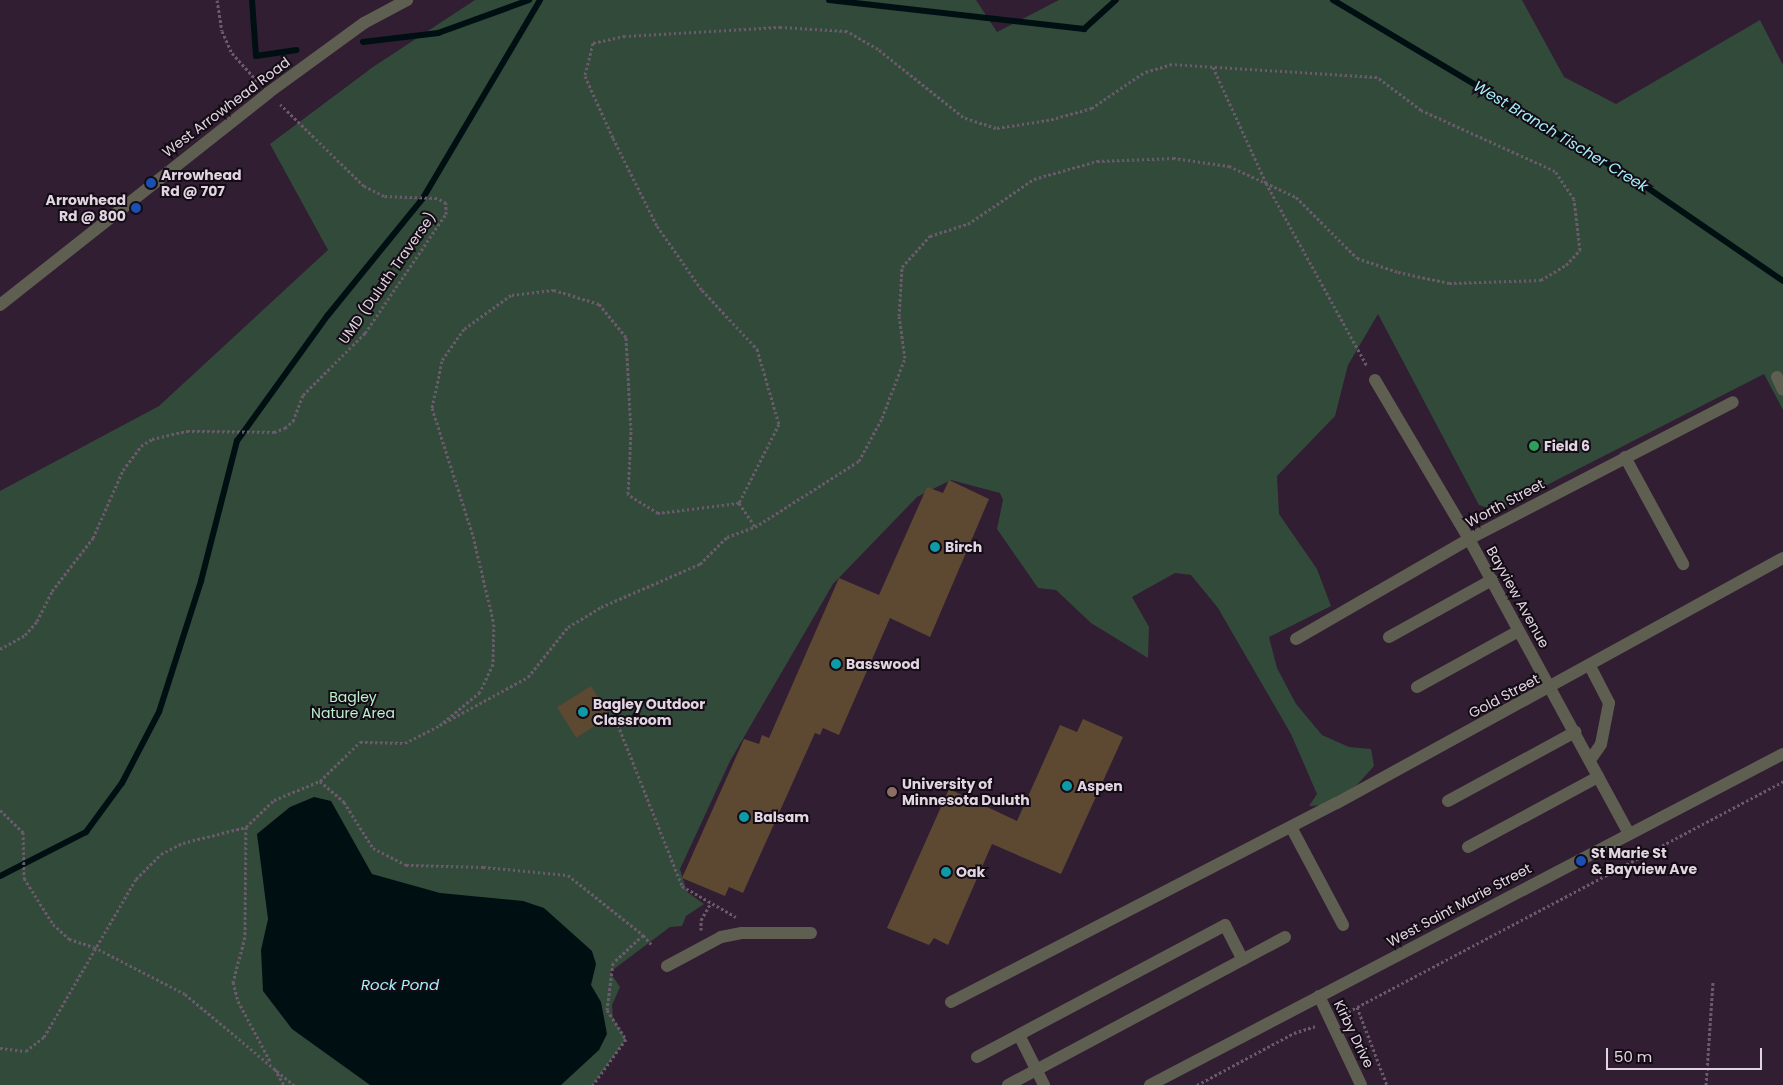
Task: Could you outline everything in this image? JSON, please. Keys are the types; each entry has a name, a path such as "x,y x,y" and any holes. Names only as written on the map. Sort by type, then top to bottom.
{"street":[{"name":"West Arrowhead Road","path":"0,305 268,93 364,23 407,0"},
{"path":"1777,378 1783,390"},
{"name":"Bayview Avenue","path":"1375,380 1492,580 1628,832"},
{"name":"Worth Street","path":"1296,640 1469,539 1733,402"},
{"path":"1625,457 1683,564"},
{"name":"Gold Street","path":"951,1002 1291,827 1551,688 1783,558"},
{"path":"1389,637 1492,580"},
{"path":"1416,687 1520,631"},
{"path":"1590,666 1609,703 1601,744 1590,760"},
{"path":"1448,801 1575,732"},
{"name":"West Saint Marie Street","path":"1150,1085 1628,832 1783,754"},
{"path":"1468,847 1598,777"},
{"path":"1291,827 1343,925"},
{"path":"977,1057 1225,925 1244,960"},
{"path":"667,966 721,937 742,933 811,933"},
{"path":"1008,1085 1285,937"},
{"name":"Kirby Drive","path":"1319,996 1361,1085"},
{"path":"1019,1035 1044,1085"}],"path":[{"path":"217,0 222,30 232,53 268,93"},
{"path":"0,1048 26,1051 44,1037 94,947 136,879 161,854 183,843 246,827 274,800 320,781 360,742 405,743 528,677 568,627 601,607 700,564 728,537 755,527 858,461 882,418 905,358 899,316 902,267 930,236 968,224 1034,179 1097,162 1173,158 1229,166 1296,197 1357,258 1440,282 1493,285 1541,280 1566,265 1580,250 1574,199 1555,171 1422,110 1377,77 1172,64 1143,73 1092,108 1049,120 996,128 963,117 878,49 847,31 780,27 625,36 594,43 585,76 657,226 702,290 757,349 779,424 739,503"},
{"path":"1213,67 1266,182 1375,380"},
{"name":"UMD (Duluth Traverse)","path":"0,649 25,635 37,620 52,591 93,538 123,470 141,446 179,432 274,432 285,428 293,421 303,395 365,333 446,214 446,203 437,198 384,196 364,186 268,93"},
{"path":"440,725 480,692 493,664 494,624 473,536 432,408 442,360 464,329 511,295 554,290 599,304 626,337 631,430 628,494 658,513 739,503"},
{"path":"739,503 755,527"},
{"path":"616,720 682,886 738,919"},
{"path":"320,781 344,802 373,848 406,865 483,867 568,875 644,935 651,944"},
{"path":"1197,1085 1294,1033 1332,1021 1783,782"},
{"path":"0,810 23,832 24,878 52,924 69,939 94,947 185,994 272,1064 294,1085"},
{"path":"246,827 245,937 233,982 238,1001 284,1085"},
{"path":"701,931 701,920 711,903"},
{"path":"593,1085 626,1039 607,1010 613,963 644,935"},
{"path":"1706,1085 1713,981"},
{"path":"1712,1000 1718,1000"},
{"path":"1357,1007 1387,1085"},
{"path":"1708,1052 1714,1053"}],"green space":[{"name":"Bagley Nature Area","path":"475,0 976,0 997,32 1059,0 1522,0 1564,77 1616,104 1760,20 1783,65 1783,410 1764,374 1496,511 1479,505 1378,314 1348,365 1335,416 1277,476 1279,514 1317,569 1331,606 1269,637 1277,668 1296,704 1322,735 1349,747 1371,749 1374,766 1357,785 1327,805 1309,806 1317,794 1291,734 1218,608 1191,575 1175,573 1132,597 1149,627 1148,658 1091,623 1056,590 1038,588 997,529 1003,500 1000,493 951,480 917,497 833,584 730,761 680,869 687,892 704,904 686,916 682,926 670,927 610,972 620,987 612,1005 613,1018 626,1039 593,1085 0,1085 0,491 159,406 328,250 270,144 373,67"}],"water":[{"name":"Rock Pond","path":"314,797 331,801 372,874 440,893 523,901 544,908 592,951 596,964 591,985 601,1002 607,1034 599,1050 561,1085 370,1085 292,1029 263,991 261,950 268,919 257,834 290,807"}],"building":[{"path":"949,480 989,499 930,637 890,618 839,735 823,728 820,735 815,733 743,893 729,887 725,896 682,878 744,739 759,744 762,735 769,738 839,578 879,595 927,487 943,493"},
{"name":"Bagley Outdoor Classroom","path":"591,686 610,717 576,738 557,707"},
{"path":"1083,719 1123,737 1061,874 992,844 948,945 934,938 929,945 887,928 949,789 1017,821 1060,725 1077,732"}],"waterway":[{"name":"West Branch Tischer Creek","path":"252,0 256,56 297,50"},
{"name":"West Branch Tischer Creek","path":"363,42 438,33 529,0"},
{"path":"0,876 86,832 122,783 159,712 201,581 237,441 328,315 423,198 540,0"},
{"name":"West Branch Tischer Creek","path":"829,0 1084,29 1116,0"},
{"name":"West Branch Tischer Creek","path":"1333,0 1642,184 1783,281"}],"place":[{"name":"Arrowhead Rd @ 707","path":"151,183"},
{"name":"Arrowhead Rd @ 800","path":"136,208"},
{"name":"Field 6","path":"1534,446"},
{"name":"Birch","path":"935,547"},
{"name":"Basswood","path":"836,664"},
{"name":"Bagley Outdoor Classroom","path":"583,712"},
{"name":"Aspen","path":"1067,786"},
{"name":"University of Minnesota Duluth","path":"892,792"},
{"name":"Balsam","path":"744,817"},
{"name":"St Marie St & Bayview Ave","path":"1581,861"},
{"name":"Oak","path":"946,872"}]}
